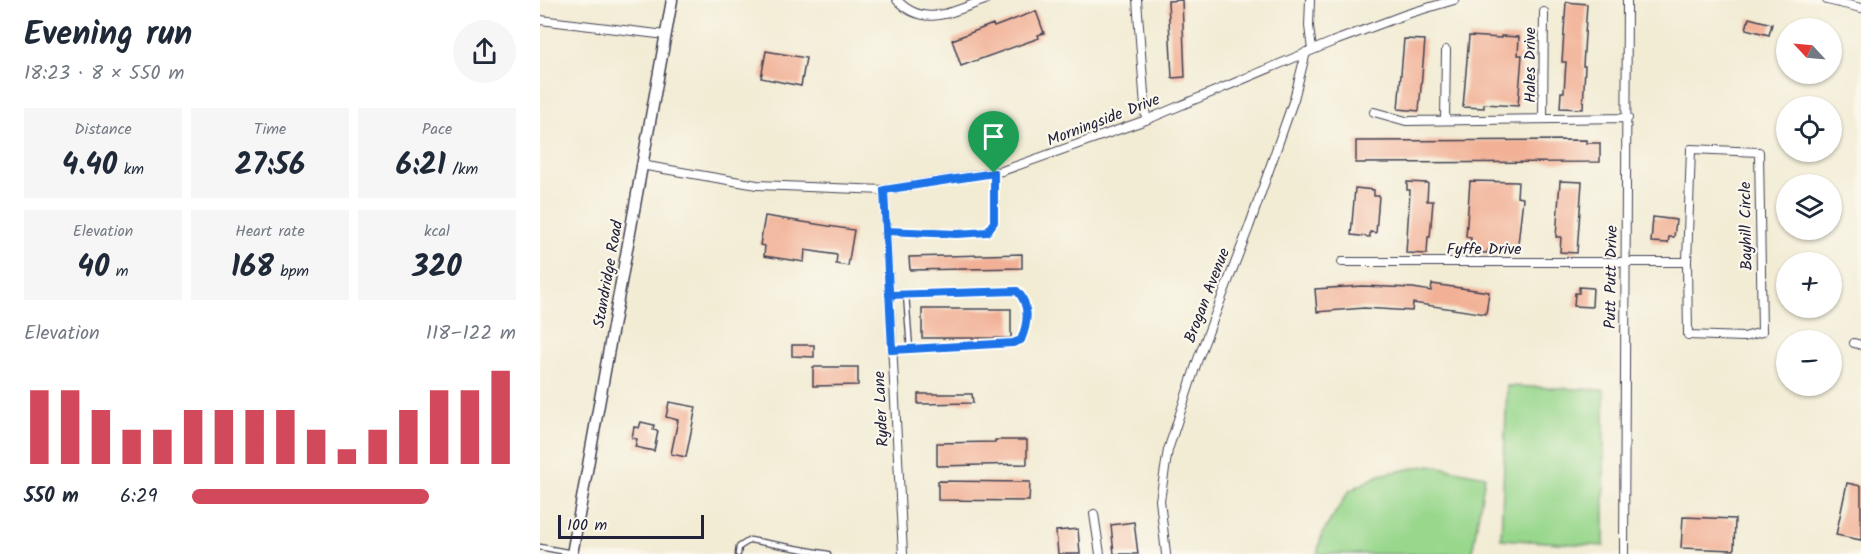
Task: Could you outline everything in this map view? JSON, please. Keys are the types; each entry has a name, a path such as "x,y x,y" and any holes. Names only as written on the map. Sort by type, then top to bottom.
{"street":[{"name":"Standridge Road","path":"572,553 672,0"},
{"path":"897,0 904,7 923,17 944,15 985,0"},
{"path":"1137,0 1146,120"},
{"name":"Brogan Avenue","path":"1166,554 1160,500 1167,450 1198,359 1249,227 1294,99 1309,51 1310,0"},
{"name":"Morningside Drive","path":"641,165 757,184 884,190 994,173 1146,120 1309,51 1407,14 1454,0"},
{"name":"Putt Putt Drive","path":"1624,554 1628,0"},
{"path":"1827,0 1861,8"},
{"name":"Hales Drive","path":"1543,119 1544,12"},
{"path":"540,20 666,35"},
{"path":"1445,120 1446,50"},
{"name":"Hales Drive","path":"1374,112 1406,121 1628,118"},
{"name":"Bayhill Circle","path":"1691,149 1759,152 1762,333 1744,337 1688,335 1687,262 1691,149"},
{"name":"Ryder Lane","path":"884,190 903,554"},
{"path":"1625,261 1687,262"},
{"name":"Fyffe Drive","path":"1342,262 1625,261"},
{"path":"1094,514 1100,554"}],"lane":[{"path":"886,231 957,234 987,232 994,222 994,173"},
{"path":"889,295 1017,291 1023,298 1027,312 1026,328 1021,340 1013,343 892,350"},
{"path":"906,294 910,349"},
{"path":"738,554 739,547 750,540 828,554"},
{"path":"540,547 572,553"}],"green space":[{"path":"1507,386 1604,390 1604,546 1501,539"},
{"path":"1430,465 1485,476 1472,554 1317,554 1322,534 1349,491 1379,475"}],"building":[{"path":"1182,0 1185,77 1172,78 1168,1"},
{"path":"1566,2 1587,4 1583,109 1560,108 1561,92 1564,92 1566,62 1562,62"},
{"path":"1036,11 1044,33 1038,35 1039,38 961,66 952,40"},
{"path":"1749,18 1772,24 1769,35 1746,29"},
{"path":"1469,36 1519,37 1518,55 1522,55 1518,106 1484,104 1484,108 1463,107"},
{"path":"1404,39 1425,40 1419,111 1398,109"},
{"path":"766,51 806,58 801,86 761,78"},
{"path":"1586,140 1586,143 1600,143 1600,162 1356,163 1356,141"},
{"path":"1470,181 1518,182 1517,197 1523,198 1517,253 1488,250 1487,253 1470,252 1471,238 1466,237"},
{"path":"1560,181 1582,182 1577,253 1560,252 1561,237 1556,237"},
{"path":"1407,182 1428,183 1427,201 1433,201 1427,254 1406,253 1410,190 1407,190"},
{"path":"1355,188 1374,190 1374,196 1379,196 1376,233 1370,232 1370,237 1351,235"},
{"path":"765,216 854,230 848,266 836,264 837,255 805,250 804,262 764,256 765,246 760,245"},
{"path":"1653,217 1676,220 1674,237 1669,237 1668,243 1651,242"},
{"path":"1022,254 1022,268 910,270 909,257"},
{"path":"1432,284 1489,292 1486,314 1413,303 1412,311 1364,308 1317,312 1315,289 1362,286 1431,291"},
{"path":"1579,287 1593,288 1592,307 1574,306 1575,293 1579,293"},
{"path":"922,309 1011,309 1011,338 922,338"},
{"path":"792,345 814,345 814,357 792,356"},
{"path":"813,367 858,367 858,385 813,386"},
{"path":"918,394 972,394 973,403 918,404"},
{"path":"669,402 696,407 686,457 671,454 678,420 666,417"},
{"path":"641,422 654,425 653,430 658,431 654,451 635,447 637,439 632,438 634,427 639,428"},
{"path":"995,440 1027,440 1027,464 937,466 937,443 995,442"},
{"path":"938,481 1030,482 1029,501 938,500"},
{"path":"1847,483 1861,486 1861,540 1836,535"},
{"path":"1683,517 1735,519 1734,550 1681,548"},
{"path":"1134,522 1138,554 1114,554 1111,525"},
{"path":"1078,529 1080,554 1058,554 1056,531"}],"route":[{"path":"994,173 884,190 892,350 1013,343 1021,340 1026,328 1027,312 1023,298 1017,291 889,295 886,231 957,234 987,232 994,222 994,173"}]}
